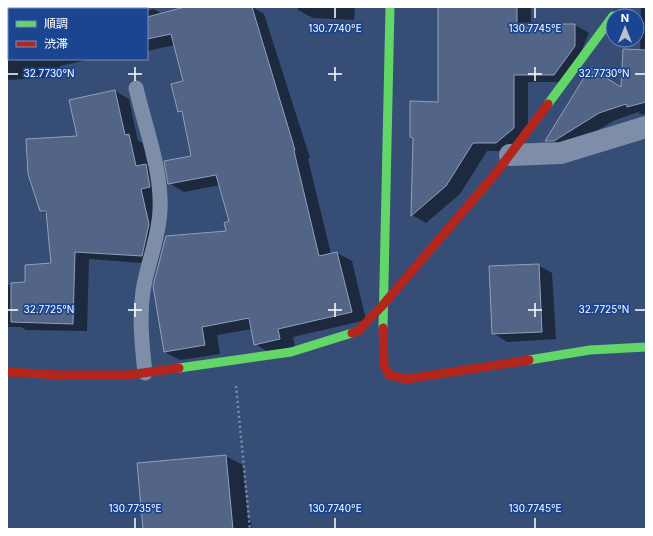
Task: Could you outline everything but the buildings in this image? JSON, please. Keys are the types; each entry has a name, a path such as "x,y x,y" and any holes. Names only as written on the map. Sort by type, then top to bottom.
{"street":[{"path":"390,7 382,306 384,365 389,375 406,379 590,350 646,347"},
{"path":"7,372 60,375 128,375 292,352 358,331 382,306 510,155 605,27"},
{"path":"510,155 561,153 646,127"}],"lane":[{"path":"136,88 160,190 160,212 143,290 141,310 141,337 144,373"}],"path":[{"path":"233,360 250,529"}],"traffic: fast":[{"path":"383,328 390,7"},
{"path":"548,104 605,27"},
{"path":"179,368 291,352 352,333"},
{"path":"529,360 590,350 646,347"}],"traffic: jam":[{"path":"352,333 358,331 382,306 496,173 548,104"},
{"path":"383,328 384,365 389,375 406,379 529,360"},
{"path":"7,372 60,375 128,375 179,368"}]}
